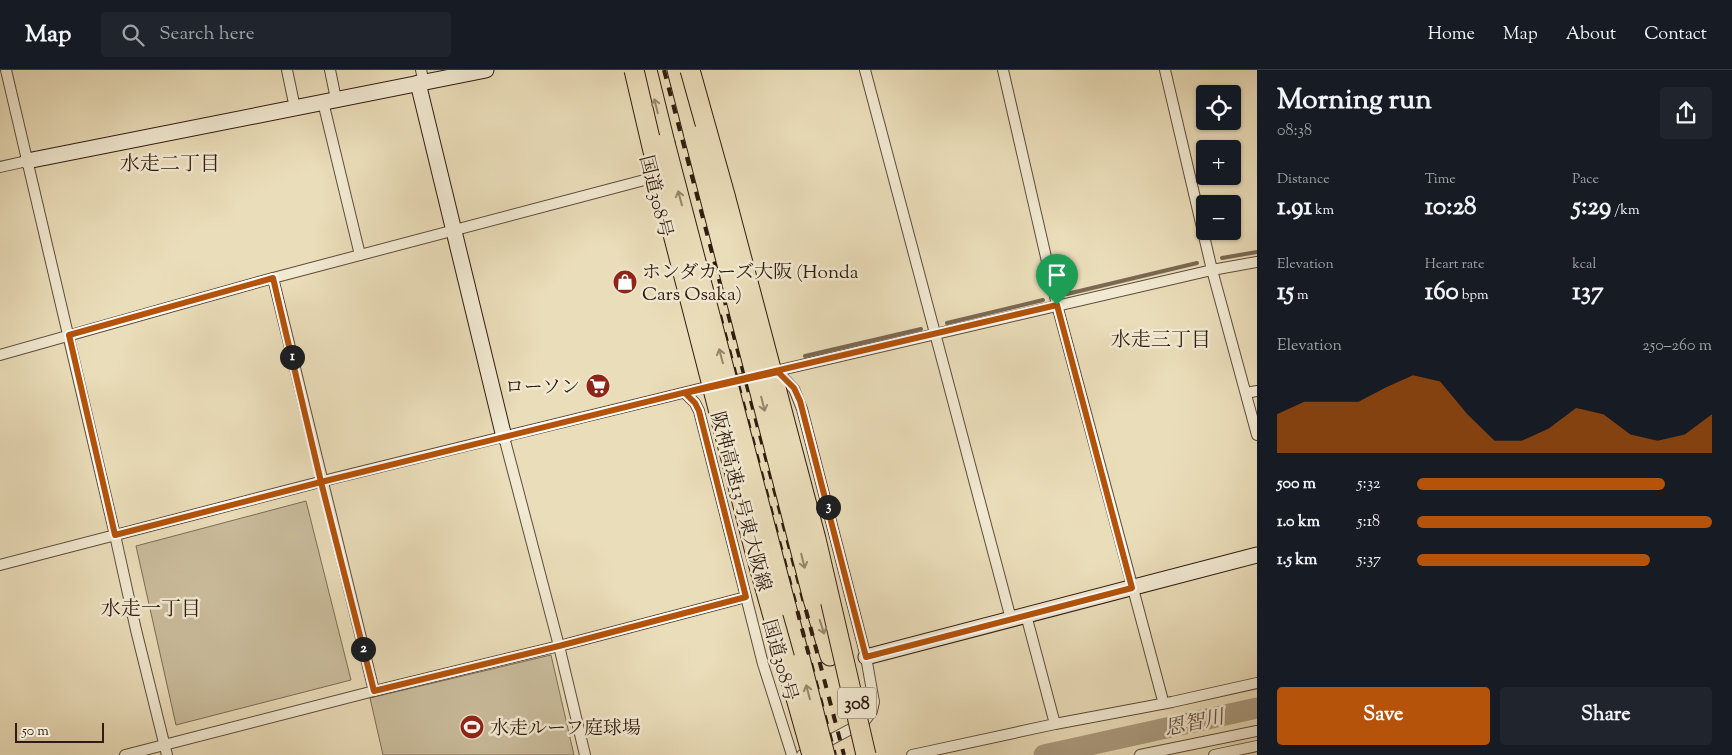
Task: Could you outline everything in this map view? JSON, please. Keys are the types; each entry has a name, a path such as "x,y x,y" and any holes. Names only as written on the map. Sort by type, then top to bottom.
{"highway":[{"name":"国道308号","path":"627,70 652,178 707,387 710,424 760,589 792,664 810,755"},
{"name":"阪神高速13号東大阪線","path":"634,70 667,211 748,527 810,755"},
{"path":"647,70 786,606 792,664 825,755"},
{"path":"677,70 813,598 838,653 856,755"},
{"path":"690,70 725,194 816,540 866,755"},
{"name":"308","path":"695,70 721,156 828,565 838,653 866,755"}],"street":[{"path":"6,70 136,630 166,750"},
{"path":"287,70 295,108"},
{"path":"330,70 330,101 360,255"},
{"path":"0,166 330,101 421,79 486,70"},
{"path":"866,70 936,334 1018,617 1055,724"},
{"path":"1003,70 1057,305 1162,697"},
{"path":"1165,70 1212,270 1257,435"},
{"path":"421,79 454,230 504,437 559,646 585,755"},
{"path":"0,355 273,278 652,178"},
{"path":"0,565 321,482 707,387 778,372 1057,305 1212,270 1257,262"},
{"path":"273,278 321,482 374,691"},
{"path":"778,372 794,388 800,401 866,657 874,702 870,714 862,723 802,755"},
{"path":"1246,393 1257,391"},
{"path":"685,393 710,424 746,597 763,664 792,755"},
{"path":"866,657 1257,555"},
{"path":"125,755 166,750 374,691 559,646 746,597"},
{"path":"912,755 1257,683"},
{"path":"1140,755 1257,731"},
{"path":"1214,755 1257,746"}],"shaded area":[{"path":"306,501 351,680 176,725 136,546"},
{"name":"水走ルーフ庭球場","path":"551,655 574,755 383,755 370,698"}],"waterway":[{"path":"1222,258 1257,252"},
{"path":"1067,294 1197,263"},
{"path":"947,323 1043,300"},
{"path":"805,356 921,329"},
{"name":"恩智川","path":"1044,755 1257,708"}],"railway":[{"path":"664,70 844,755"},
{"path":"720,315 835,755"}],"place":[{"name":"ホンダカーズ大阪 (Honda Cars Osaka)","path":"625,282"},
{"name":"ローソン","path":"598,386"},
{"name":"水走ルーフ庭球場","path":"472,727"}],"district":[{"name":"水走二丁目","path":"170,163"},
{"name":"水走三丁目","path":"1161,339"},
{"name":"水走一丁目","path":"151,608"}],"route":[{"path":"1057,305 778,372 707,387 321,482 273,278 69,335 115,535 321,482 374,691 559,646 746,597 699,411 695,403 685,393 778,372 794,388 800,401 866,657 1132,588 1057,305"}]}
